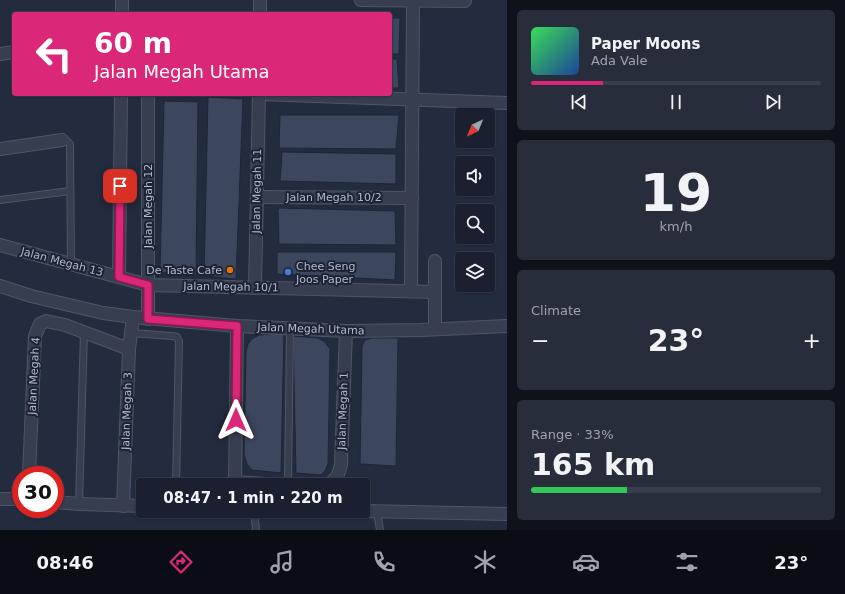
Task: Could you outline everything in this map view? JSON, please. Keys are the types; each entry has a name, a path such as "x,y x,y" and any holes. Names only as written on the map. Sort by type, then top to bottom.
{"street":[{"path":"122,0 122,12"},
{"path":"260,0 260,12"},
{"path":"361,0 465,1"},
{"path":"411,291 413,1"},
{"path":"0,54 12,52"},
{"path":"119,277 121,96"},
{"name":"Jalan Megah 12","path":"148,96 148,319"},
{"name":"Jalan Megah 11","path":"255,288 260,96"},
{"path":"311,96 507,103"},
{"path":"0,149 62,140"},
{"name":"Jalan Megah 10/2","path":"257,197 412,198"},
{"name":"Jalan Megah 13","path":"0,245 148,285"},
{"path":"435,261 435,329"},
{"name":"Jalan Megah 10/1","path":"148,285 435,292"},
{"name":"Jalan Megah Utama","path":"0,286 78,307 133,318 237,326 346,331 507,326"},
{"name":"Jalan Megah 3","path":"123,506 129,349 133,318"},
{"name":"Jalan Megah 4","path":"30,466 35,336 40,324 46,321 65,324 129,349"},
{"path":"236,478 237,326"},
{"name":"Jalan Megah 1","path":"336,478 341,464 346,331"},
{"path":"0,499 12,499"},
{"path":"64,503 136,506"},
{"path":"370,510 507,514"}],"lane":[{"path":"62,140 67,141 70,144 71,264"},
{"path":"0,200 70,191"},
{"path":"288,478 290,329"},
{"path":"79,504 84,332"},
{"path":"131,333 172,336 177,337 179,341 176,478"},
{"path":"377,511 380,530"},
{"path":"255,518 256,530"}],"building":[{"path":"392,18 400,18 399,54 392,54"},
{"path":"392,59 397,59 399,88 392,88"},
{"path":"208,97 243,99 236,279 204,276"},
{"path":"164,101 198,102 196,276 160,272"},
{"path":"280,115 399,115 396,149 279,148"},
{"path":"282,152 396,154 396,184 280,181"},
{"path":"278,208 395,211 396,245 279,244"},
{"path":"277,252 396,252 395,280 277,274"},
{"path":"284,333 281,473 252,470 247,464 244,454 246,352 248,344 252,339 259,335"},
{"path":"293,336 318,338 325,342 330,349 328,464 325,471 321,475 296,473"},
{"path":"372,338 398,338 396,466 360,464 362,346 365,340"}],"place":[{"name":"De Taste Cafe","path":"230,270"},
{"name":"Chee Seng Joos Paper","path":"288,272"}],"route":[{"path":"120,186 119,277 148,285 148,319 237,326 236,420"}]}
